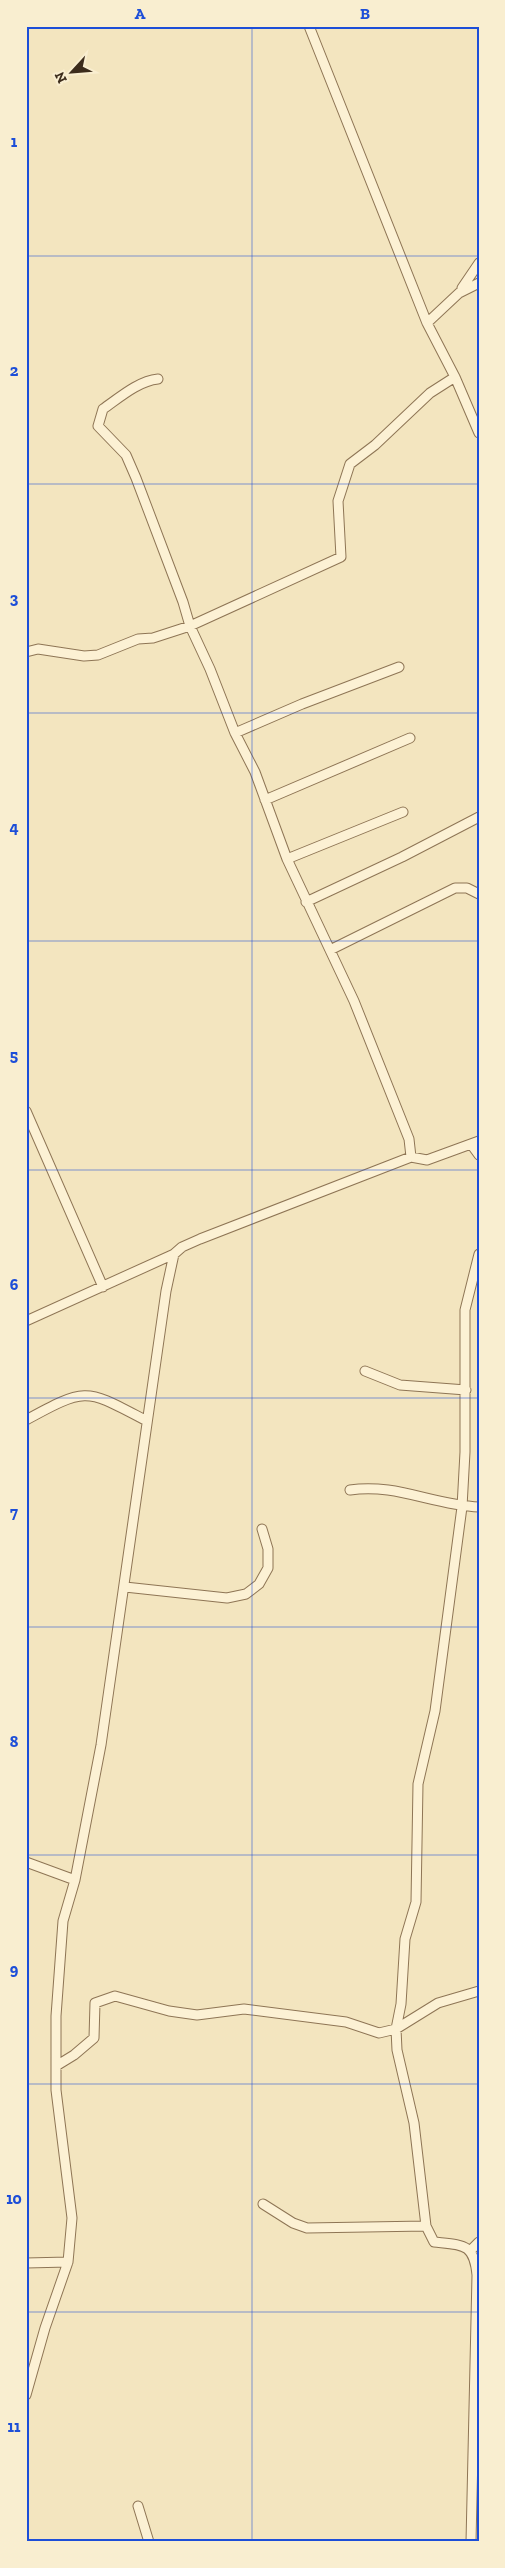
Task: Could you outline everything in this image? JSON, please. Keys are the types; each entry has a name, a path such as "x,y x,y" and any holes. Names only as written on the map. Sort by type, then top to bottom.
{"street":[{"path":"309,26 347,117 427,323 455,377 479,433"},
{"path":"427,323 459,293 479,262"},
{"path":"459,293 479,283"},
{"path":"26,652 38,649 84,656 98,655 138,640 153,638 190,626 341,557 338,501 350,464 375,445 397,422 430,393 455,377"},
{"path":"158,380 150,380 134,388 103,409 98,426 126,454 184,602 190,626 255,772 287,859 354,1000 409,1140 411,1157"},
{"path":"236,733 302,704 399,667"},
{"path":"265,800 410,738"},
{"path":"287,859 403,812"},
{"path":"306,902 402,858 479,817"},
{"path":"330,950 455,888 467,888 479,894"},
{"path":"26,1111 103,1287"},
{"path":"26,1321 174,1254 182,1247 200,1239 411,1157 427,1160 475,1142 479,1155"},
{"path":"26,2395 45,2328 68,2262 72,2218 56,2090 56,2016 63,1921 75,1880 101,1745 166,1291 174,1254"},
{"path":"471,2542 478,2275 476,2262 470,2250 464,2245 434,2242 426,2226 414,2122 397,2050 396,2029 401,2004 405,1939 416,1902 418,1784 435,1711 462,1507 466,1390 465,1310 476,1281 479,1254"},
{"path":"365,1371 400,1385 466,1390"},
{"path":"26,1420 61,1401 79,1395 101,1397 147,1421"},
{"path":"350,1490 383,1488 462,1507 479,1507"},
{"path":"125,1587 228,1598 246,1594 259,1584 268,1568 268,1549 262,1529"},
{"path":"26,1862 75,1880"},
{"path":"56,2066 74,2056 94,2038 95,2003 115,1996 169,2011 198,2015 244,2009 346,2022 379,2033 396,2029 438,2003 479,1992"},
{"path":"264,2204 293,2223 307,2228 426,2226"},
{"path":"470,2250 479,2242"},
{"path":"26,2263 68,2262"},
{"path":"138,2506 149,2542"}]}
